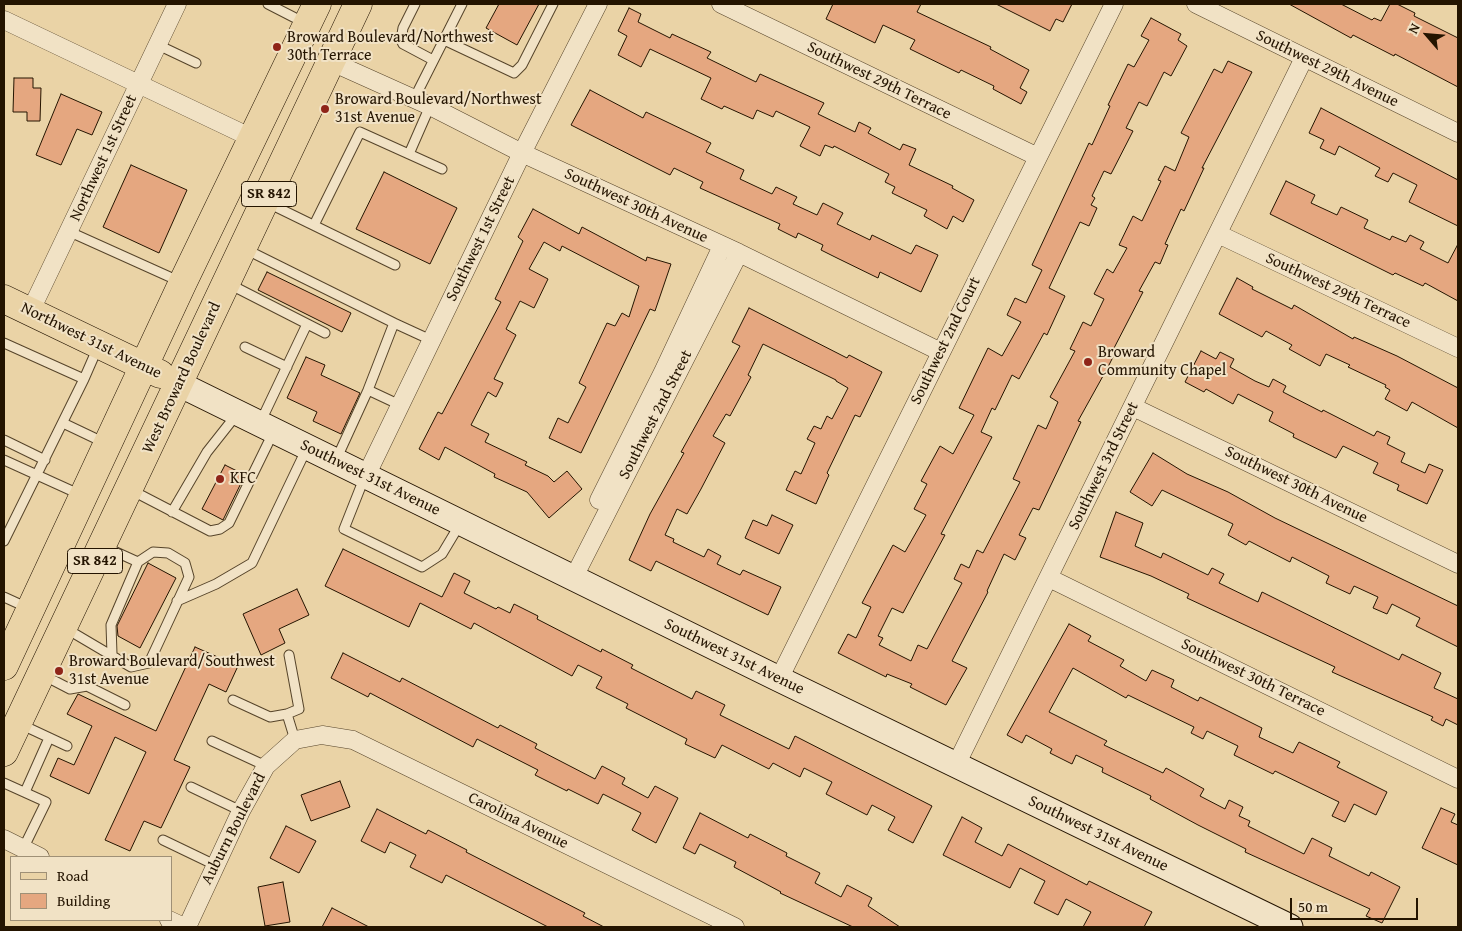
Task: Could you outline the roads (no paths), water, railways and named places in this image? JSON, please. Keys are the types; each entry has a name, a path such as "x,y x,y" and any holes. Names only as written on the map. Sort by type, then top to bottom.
{"main road":[{"name":"West Broward Boulevard","path":"4,752 358,4"},
{"name":"SR 842","path":"4,666 183,282 254,139 312,14"},
{"name":"Northwest 31st Avenue","path":"5,301 179,384"},
{"name":"Southwest 31st Avenue","path":"179,384 956,766 1290,927"}],"street":[{"name":"Northwest 1st Street","path":"30,312 70,232 177,4"},
{"name":"Southwest 1st Street","path":"366,476 522,153 598,4"},
{"name":"Southwest 29th Terrace","path":"721,4 1038,157"},
{"name":"Southwest 2nd Court","path":"779,679 1114,4"},
{"name":"Southwest 29th Avenue","path":"1196,4 1228,11 1304,58 1458,133"},
{"path":"4,20 254,139"},
{"name":"Southwest 3rd Street","path":"956,766 1304,58"},
{"name":"Southwest 30th Avenue","path":"332,62 430,106 522,153 722,246 941,352"},
{"name":"Southwest 29th Terrace","path":"1218,234 1458,348"},
{"name":"Southwest 2nd Street","path":"568,575 722,246"},
{"name":"Southwest 2nd Street","path":"568,575 738,254"},
{"name":"Southwest 30th Avenue","path":"1133,407 1458,564"},
{"name":"Southwest 30th Terrace","path":"1048,578 1458,779"},
{"name":"Carolina Avenue","path":"295,740 322,735 353,740 735,927"},
{"name":"Auburn Boulevard","path":"186,927 241,811 266,766 295,740"},
{"path":"4,839 38,856"},
{"path":"171,921 186,927"}],"lane":[{"path":"268,4 312,14"},
{"path":"415,4 403,28 401,40 403,44 433,60"},
{"path":"414,99 462,4"},
{"path":"444,40 514,73 522,65 553,4"},
{"path":"158,45 196,63"},
{"path":"409,154 430,106"},
{"path":"314,225 360,132 442,169"},
{"path":"265,201 395,265"},
{"path":"70,232 183,282"},
{"path":"243,248 432,340"},
{"path":"227,283 325,333"},
{"path":"336,461 368,390 394,323"},
{"path":"129,489 210,531 220,529 229,522 267,427 287,367 307,324"},
{"path":"4,343 84,379"},
{"path":"4,541 99,345"},
{"path":"245,347 287,367"},
{"path":"368,390 400,405"},
{"path":"172,512 208,452 238,413"},
{"path":"62,423 108,444"},
{"path":"4,440 44,460"},
{"path":"177,601 216,584 252,563 308,447"},
{"path":"4,460 83,496"},
{"path":"366,476 344,529 422,567 442,554 460,523"},
{"path":"102,546 138,562"},
{"path":"63,627 112,654 131,667 149,663 189,577 185,563 168,554 153,552 138,562 111,625 112,654"},
{"path":"4,597 31,609"},
{"path":"234,700 270,717 288,714 299,708 289,655"},
{"path":"41,674 70,688 88,686 125,705"},
{"path":"288,714 295,740"},
{"path":"17,723 67,746"},
{"path":"24,792 49,738"},
{"path":"212,741 266,766"},
{"path":"4,783 46,802 23,849"},
{"path":"191,787 241,811"},
{"path":"163,840 215,865"}],"place":[{"name":"Broward Boulevard/Northwest 30th Terrace","path":"277,47"},
{"name":"Broward Boulevard/Northwest 31st Avenue","path":"325,109"},
{"name":"Broward Community Chapel","path":"1088,362"},
{"name":"KFC","path":"220,479"},
{"name":"Broward Boulevard/Southwest 31st Avenue","path":"59,671"}]}
